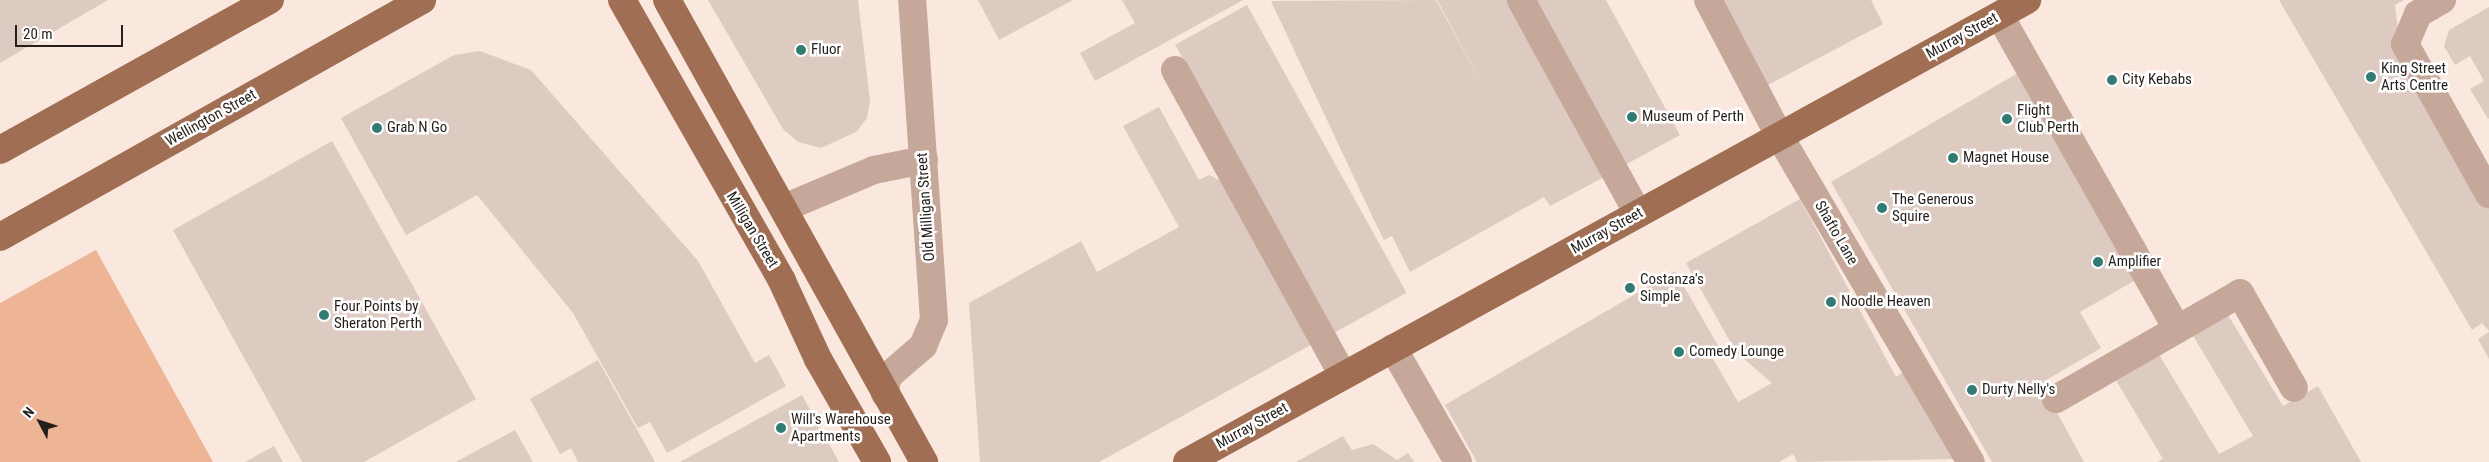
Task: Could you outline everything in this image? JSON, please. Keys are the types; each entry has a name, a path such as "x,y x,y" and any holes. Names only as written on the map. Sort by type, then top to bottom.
{"main road":[{"path":"0,150 270,0"},
{"name":"Wellington Street","path":"0,237 422,0"},
{"name":"Milligan Street","path":"622,0 782,281 818,358 877,462"},
{"path":"667,0 924,462"},
{"name":"Murray Street","path":"1187,462 2027,0"}],"street":[{"name":"Old Milligan Street","path":"885,394 887,377 923,346 934,320 912,0"},
{"path":"1521,0 1638,214"},
{"name":"Shafto Lane","path":"1708,0 1780,137 1971,462"},
{"path":"2442,0 2418,14 2405,44 2489,194"},
{"path":"2000,16 2177,329"},
{"path":"1176,70 1343,376"},
{"path":"784,208 874,170 924,160"},
{"path":"2056,399 2240,293 2294,388"},
{"path":"1393,348 1458,462"}],"shaded area":[{"path":"96,250 213,462 0,462 0,303"}],"building":[{"path":"0,0 108,0 0,63"},
{"name":"Fluor","path":"708,0 858,0 870,101 867,118 856,132 821,148 798,142 783,129"},
{"path":"978,0 1073,0 999,40"},
{"path":"1122,0 1243,0 1095,81 1080,53 1135,23"},
{"path":"1436,0 1491,100 1437,0 1512,0 1608,175 1550,206 1544,197 1410,272 1392,236 1384,240 1271,1"},
{"path":"1535,0 1606,0 1680,135 1625,165"},
{"path":"1722,0 1871,0 1883,24 1768,85"},
{"path":"2279,0 2404,0 2395,5 2400,47 2489,207 2489,331 2482,323 2472,330"},
{"path":"1247,5 1407,293 1335,333 1175,45"},
{"path":"2489,7 2488,119 2470,89 2484,81 2470,56 2455,65 2444,46 2449,30"},
{"path":"480,51 531,70 698,261 755,363 769,355 786,386 667,453 650,422 638,428 573,313 477,195 406,235 341,118 454,55"},
{"path":"2023,70 2141,277 2080,312 2101,348 2041,383 2084,462 1992,462 1831,182"},
{"path":"1159,107 1199,180 1209,175 1235,188 1318,341 1099,462 980,462 969,303 1081,241 1097,272 1179,227 1123,126"},
{"name":"Four Points by Sheraton Perth","path":"332,141 476,399 364,462 302,462 173,230"},
{"path":"1800,199 1896,377 1905,371 1954,459 1797,462 1793,454 1779,462 1477,462 1445,405 1675,271 1720,349 1711,355 1738,402 1772,383 1736,352 1686,263"},
{"path":"2225,310 2283,406 2318,386 2361,462 2157,462 2163,459 2111,372 2155,348 2219,454 2253,436 2189,329"},
{"path":"2489,332 2489,359 2478,339"},
{"path":"598,360 655,462 578,462 571,448 560,454 530,399"},
{"name":"Will's Warehouse Apartments","path":"802,395 839,462 680,462"},
{"path":"515,430 533,462 456,462 463,458"},
{"path":"1343,436 1352,450 1373,444 1397,460 1408,453 1414,462 1296,462"},
{"path":"274,446 283,462 245,462"}],"place":[{"name":"Fluor","path":"801,50"},
{"name":"King Street Arts Centre","path":"2371,77"},
{"name":"City Kebabs","path":"2112,80"},
{"name":"Museum of Perth","path":"1632,117"},
{"name":"Flight Club Perth","path":"2007,119"},
{"name":"Grab N Go","path":"377,128"},
{"name":"Magnet House","path":"1953,158"},
{"name":"The Generous Squire","path":"1882,208"},
{"name":"Amplifier","path":"2098,262"},
{"name":"Costanza's Simple","path":"1630,288"},
{"name":"Noodle Heaven","path":"1831,302"},
{"name":"Four Points by Sheraton Perth","path":"324,315"},
{"name":"Comedy Lounge","path":"1679,352"},
{"name":"Durty Nelly's","path":"1972,390"},
{"name":"Will's Warehouse Apartments","path":"781,428"}]}
